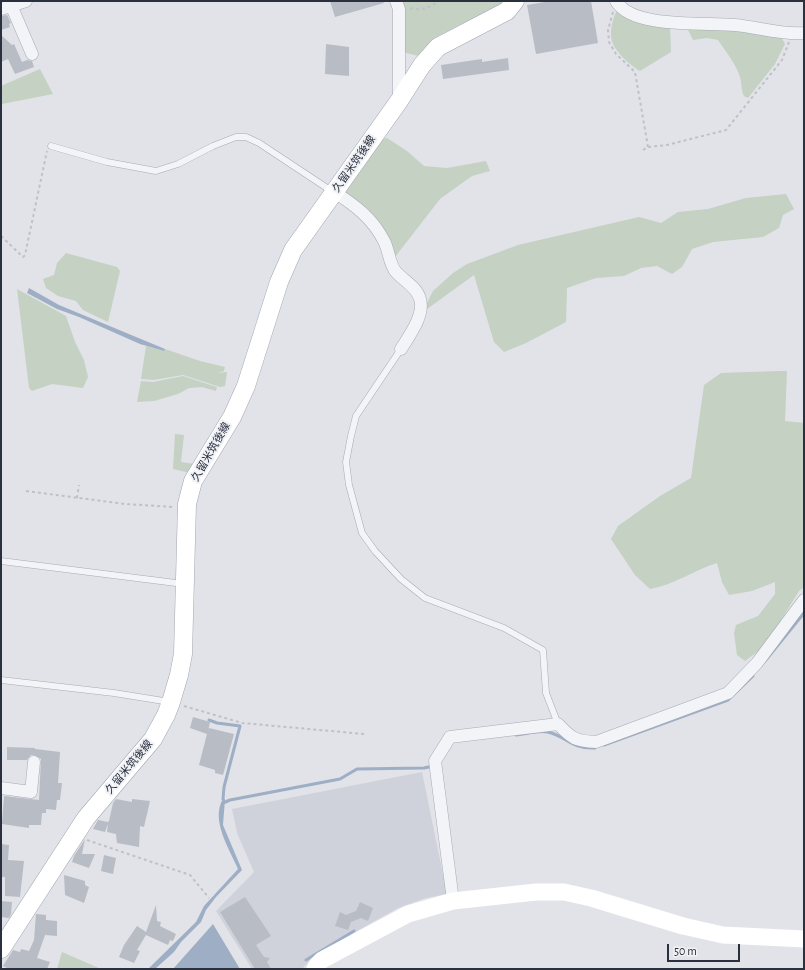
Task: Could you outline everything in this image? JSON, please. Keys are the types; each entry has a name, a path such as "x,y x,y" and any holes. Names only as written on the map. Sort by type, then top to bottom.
{"main road":[{"name":"久留米筑後線","path":"1,949 97,804 153,739 166,715 179,675 183,654 187,508 193,481 232,417 246,386 279,282 293,250 399,102 422,65 438,47 508,11 515,1"}],"street":[{"path":"26,1 6,7 32,54"},
{"path":"396,1 399,10 399,102"},
{"path":"616,2 635,16 662,22 736,25 798,33"},
{"path":"334,192 355,206 375,225 384,241 395,271 415,290 421,300 419,315 411,334 401,349"},
{"path":"453,902 434,762 450,737 558,724 567,733 579,741 596,742 728,693 757,663 804,600"},
{"path":"1,788 31,792 34,762"},
{"path":"315,969 322,960 408,914 453,902 536,892 564,892 591,898 683,926 723,935 804,939"}],"lane":[{"path":"51,146 107,162 156,171 178,164 213,146 236,137 246,137 259,143 334,192"},
{"path":"401,349 356,416 351,436 346,462 349,485 362,533 375,551 401,579 425,598 504,628 544,650 546,693 558,724"},
{"path":"1,561 185,584"},
{"path":"1,680 114,693 171,702"}],"path":[{"path":"407,7 423,9 438,1"},
{"path":"616,2 608,30 609,42 616,54 635,72 648,147"},
{"path":"643,150 648,147 667,145 726,130 782,60 798,33"},
{"path":"1,236 23,257 25,255 49,145 51,146"},
{"path":"77,498 79,485"},
{"path":"26,491 125,504 187,508"},
{"path":"171,702 242,723 364,734"},
{"path":"75,836 190,875 210,898"}],"shaded area":[{"path":"422,772 447,894 426,898 398,908 316,954 302,969 252,969 216,911 254,872 237,833 232,809"}],"green space":[{"path":"398,1 505,1 479,18 461,24 434,38 423,57 406,53 402,46"},
{"path":"617,10 670,27 671,52 640,71 632,66 616,50 612,41 612,25"},
{"path":"691,27 722,27 781,37 785,44 775,64 748,98 743,94 740,77 736,67 718,40 707,38 693,40 688,30"},
{"path":"40,69 53,94 2,104 1,86"},
{"path":"387,138 407,151 424,166 447,168 486,161 490,171 472,176 440,199 395,257 387,234 367,208 342,193 377,140"},
{"path":"786,194 794,209 783,215 779,228 763,237 713,242 692,249 682,267 672,274 657,266 641,268 624,276 596,278 567,288 566,322 526,343 504,352 494,342 474,275 427,309 426,305 433,291 453,273 467,264 518,245 639,217 661,223 678,212 708,209 746,198"},
{"path":"66,253 117,267 120,271 108,322 83,310 76,301 58,296 46,288 43,279 54,275 57,263"},
{"path":"17,289 66,316 75,342 84,360 88,377 83,388 52,384 32,391 29,388"},
{"path":"146,346 164,351 165,349 200,361 225,367 224,371 218,373 227,372 225,386 220,387 183,375 154,380 141,379"},
{"path":"787,371 785,421 804,423 804,587 799,591 765,646 745,661 737,655 734,633 736,625 758,616 775,594 775,582 752,591 729,595 722,582 717,563 700,569 676,581 650,589 635,575 611,539 618,526 660,496 691,478 704,385 721,373"},
{"path":"183,376 217,387 216,391 202,387 189,388 178,394 154,401 137,402 141,381 153,382"},
{"path":"175,434 184,435 181,462 195,464 190,473 173,469"},
{"path":"62,952 101,969 57,969"}],"water":[{"path":"29,288 59,305 165,349 164,351 140,344 57,309 27,293"},
{"path":"223,799 225,799 223,825 242,870 216,897 206,910 201,922 181,942 174,952 155,969 148,969 196,922 204,906 238,869 226,844 220,825 220,807"},
{"path":"213,924 240,969 173,969"}],"building":[{"path":"330,1 383,1 384,3 335,17"},
{"path":"551,1 591,1 598,43 536,54 527,5"},
{"path":"7,15 11,23 9,24 10,27 1,30 1,16"},
{"path":"1,35 12,45 14,44 22,62 27,60 32,61 34,67 15,74 8,59 1,62"},
{"path":"326,44 349,47 349,76 325,74"},
{"path":"508,58 509,70 443,79 441,65 482,59 482,62"},
{"path":"193,717 210,722 208,731 209,728 234,734 223,775 215,773 215,770 199,765 207,734 190,728"},
{"path":"7,747 35,748 60,752 58,783 62,783 60,800 57,800 56,810 46,809 46,813 42,813 41,825 29,825 29,828 2,824 4,796 39,800 41,759 31,755 27,760 7,760"},
{"path":"116,799 132,802 132,799 150,801 144,827 140,826 139,847 117,843 116,834 107,832 108,824 105,832 93,829 98,820 109,821 113,803"},
{"path":"85,839 82,854 95,854 89,868 72,862 74,856"},
{"path":"1,844 9,845 8,860 24,861 20,897 5,896 5,877 1,877"},
{"path":"104,855 116,858 113,874 101,871"},
{"path":"64,875 85,881 85,885 89,887 84,903 65,895"},
{"path":"245,897 271,936 256,945 264,957 270,958 267,962 271,969 255,969 220,912"},
{"path":"1,901 12,902 11,914 9,918 1,917"},
{"path":"360,902 373,908 368,921 361,918 351,922 348,930 335,926 340,912 346,915 356,911"},
{"path":"156,905 157,921 161,922 160,926 176,934 173,941 170,940 168,945 146,935 137,950 140,951 134,963 119,957 124,945 137,926 146,932"},
{"path":"36,914 46,915 46,920 57,921 57,936 45,935 37,958 50,962 47,969 9,969 3,966 13,950 20,952 21,949 29,951 34,940"}],"waterway":[{"path":"765,661 804,613"},
{"path":"604,745 728,700 753,676"},
{"path":"209,720 217,723 240,726 224,787 223,799"},
{"path":"516,735 548,732 555,734 574,745 595,748"},
{"path":"223,803 230,800 340,779 357,769 424,768 433,766"},
{"path":"306,960 354,931"}]}
